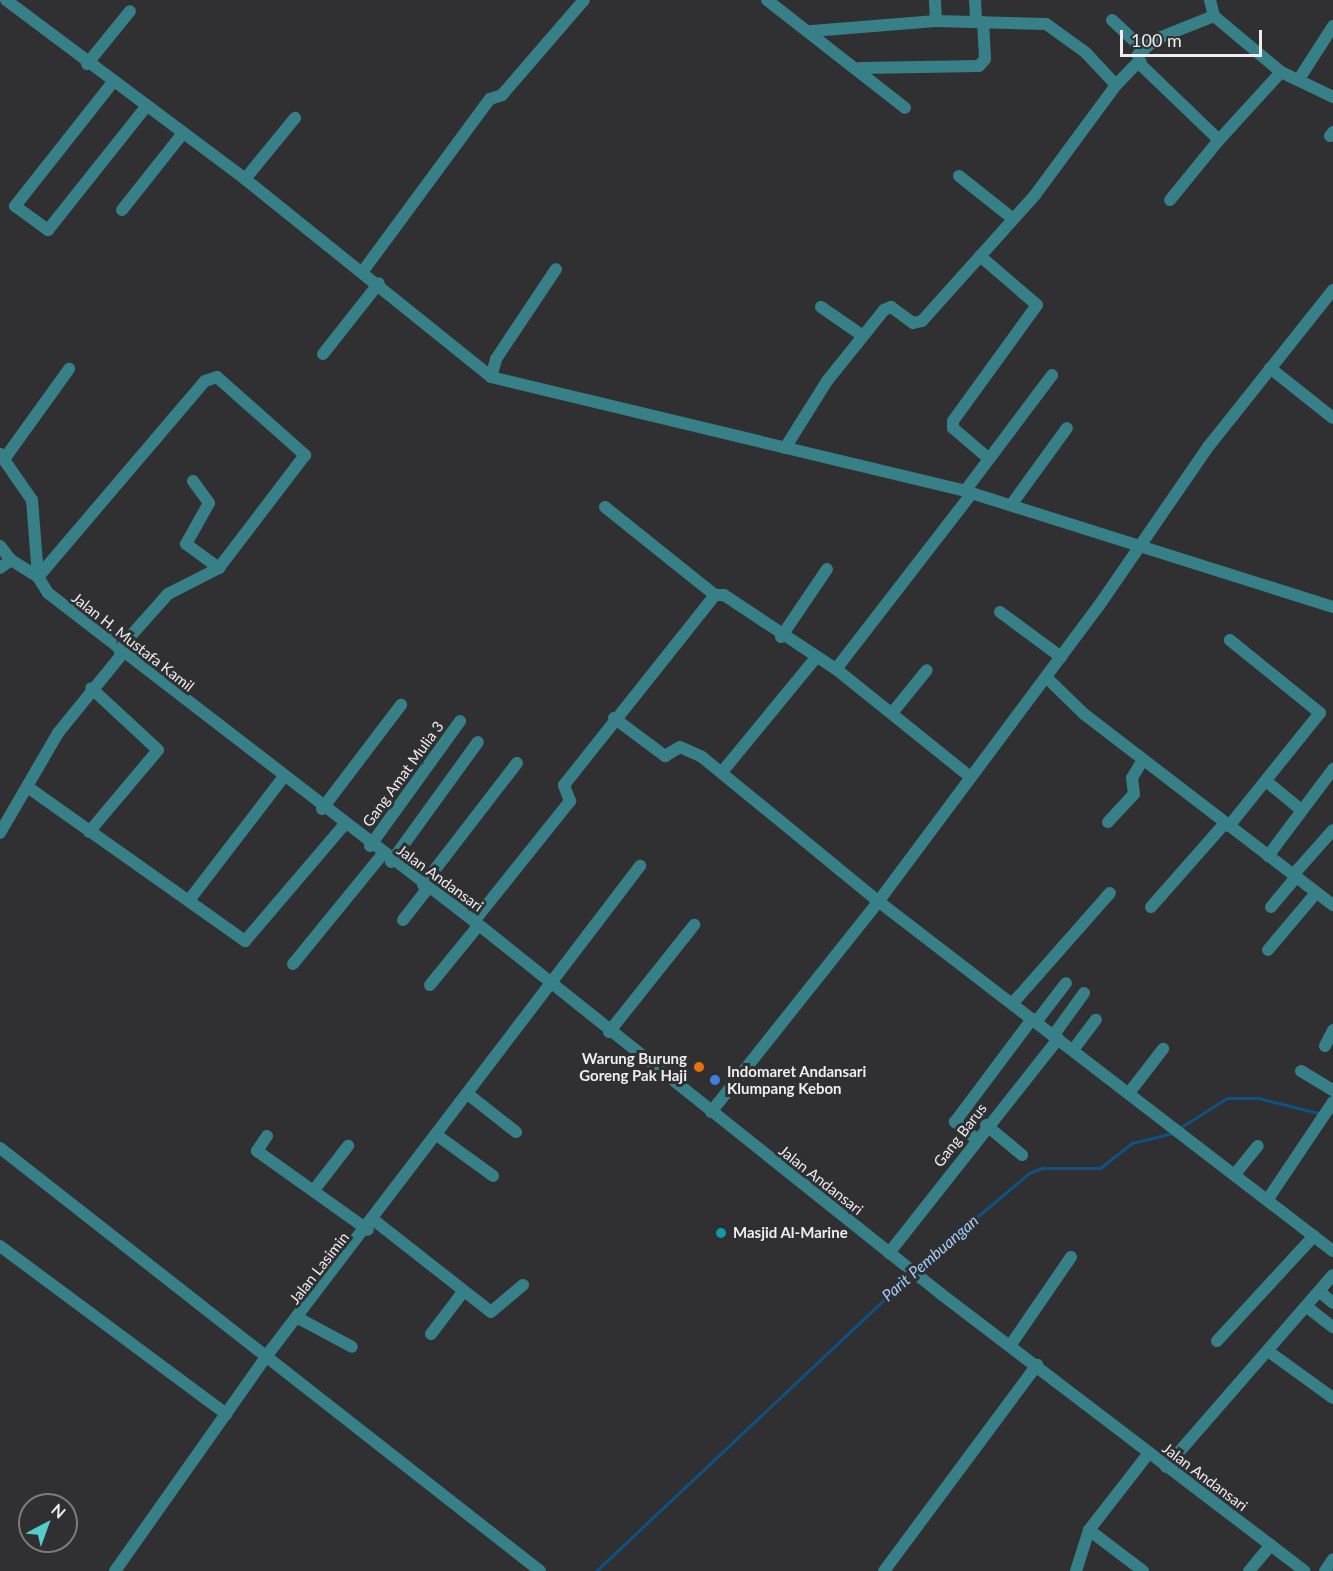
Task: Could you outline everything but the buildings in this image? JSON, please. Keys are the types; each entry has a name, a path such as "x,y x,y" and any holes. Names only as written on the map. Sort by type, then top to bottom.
{"street":[{"path":"6,0 87,64 245,179 379,283 491,376 968,492 1138,542 1333,608"},
{"path":"363,271 490,99 502,96 584,0"},
{"path":"767,0 860,68 905,108"},
{"path":"935,0 936,21"},
{"path":"860,68 979,66 985,62 975,0"},
{"path":"1210,0 1214,16 1281,72 1333,97"},
{"path":"87,64 130,11"},
{"path":"785,448 863,336 887,307 914,323 922,321 1011,218 1035,195 1116,85 1138,62 1143,49 1214,16"},
{"path":"1112,20 1143,49"},
{"path":"812,31 936,21 1046,24 1085,52 1116,85"},
{"path":"1299,79 1333,26"},
{"path":"1138,62 1219,140"},
{"path":"1170,200 1219,140 1281,72"},
{"path":"113,82 15,206 48,230 146,107"},
{"path":"245,179 295,118"},
{"path":"122,210 183,133"},
{"path":"959,176 1011,218"},
{"path":"980,256 1037,305 952,421 953,428 988,458"},
{"path":"491,376 496,359 556,269"},
{"path":"323,354 333,334 379,283"},
{"path":"711,1112 878,901 969,776 1061,657 1138,542 1270,368 1333,290"},
{"path":"821,307 863,336"},
{"path":"1270,368 1333,418"},
{"path":"38,577 32,500 3,456 69,369"},
{"path":"836,669 968,492 988,458 1052,375"},
{"path":"0,833 29,788 58,733 90,688 168,594 219,568 305,455 264,413 211,376 38,577"},
{"path":"1011,505 1067,428"},
{"path":"193,481 210,503 186,544 219,568"},
{"path":"605,507 715,595 724,595 814,660 836,669 969,776"},
{"name":"Jalan H. Mustafa Kamil","path":"0,546 11,560 38,577 48,593 322,809"},
{"path":"0,568 11,560"},
{"path":"781,637 827,569"},
{"path":"430,985 570,801 564,785 614,718 715,595"},
{"path":"1000,612 1061,657"},
{"path":"1150,907 1266,781 1320,713 1230,640"},
{"path":"722,772 814,660"},
{"path":"892,713 927,670"},
{"path":"1046,677 1053,689 1333,905"},
{"path":"89,832 158,750 90,688"},
{"path":"322,809 401,705"},
{"path":"614,718 664,756 685,748 722,772 878,901 1182,1132 1333,1251"},
{"name":"Gang Amat Mulia 3","path":"370,846 460,721"},
{"path":"292,964 387,859 478,742"},
{"path":"1108,822 1134,794 1132,778 1143,760"},
{"path":"403,920 517,763"},
{"path":"1268,856 1300,809 1333,769"},
{"path":"190,899 283,778"},
{"path":"1266,781 1300,809"},
{"path":"29,788 89,832 190,899 237,937 252,938 344,825"},
{"name":"Jalan Andansari","path":"322,809 477,923 609,1032 918,1276 1305,1571"},
{"path":"1271,907 1333,830"},
{"name":"Jalan Lasimin","path":"115,1571 268,1354 371,1225 640,866"},
{"path":"1012,1004 1110,893"},
{"path":"1268,950 1316,893"},
{"path":"609,1032 694,925"},
{"path":"975,1138 955,1122 1065,983"},
{"name":"Gang Barus","path":"889,1253 975,1138 1056,1037 1084,993"},
{"path":"1073,1050 1096,1020"},
{"path":"1325,1046 1333,1030"},
{"path":"1128,1093 1163,1049"},
{"path":"1301,1071 1333,1090"},
{"path":"469,1095 516,1132"},
{"path":"1268,1199 1328,1116 1333,1103"},
{"path":"986,1125 1022,1155"},
{"path":"267,1136 257,1151 371,1225 463,1292 496,1312 523,1285"},
{"path":"438,1136 493,1176"},
{"path":"314,1190 348,1146"},
{"path":"1235,1174 1258,1146"},
{"path":"0,1148 268,1354 540,1571"},
{"path":"1217,1341 1314,1236"},
{"path":"0,1246 226,1414"},
{"path":"1010,1346 1071,1257"},
{"path":"1166,1467 1332,1279"},
{"path":"431,1334 463,1292"},
{"path":"1320,1292 1333,1303"},
{"path":"1307,1307 1333,1327"},
{"path":"298,1318 352,1347"},
{"path":"1269,1351 1333,1398"},
{"path":"884,1571 1037,1365"},
{"path":"1076,1571 1089,1530 1149,1453"},
{"path":"1089,1530 1143,1571"},
{"path":"1249,1571 1271,1545"},
{"path":"1324,1571 1333,1559"}],"waterway":[{"name":"Parit Pembuangan","path":"1178,1129 1227,1098 1258,1098 1322,1114"},
{"name":"Parit Pembuangan","path":"915,1269 1029,1173 1042,1168 1100,1168 1132,1143 1173,1133"},
{"name":"Parit Pembuangan","path":"596,1571 911,1274"}],"place":[{"name":"Warung Burung Goreng Pak Haji","path":"699,1067"},
{"name":"Indomaret Andansari Klumpang Kebon","path":"715,1080"},
{"name":"Masjid Al-Marine","path":"721,1233"}]}
